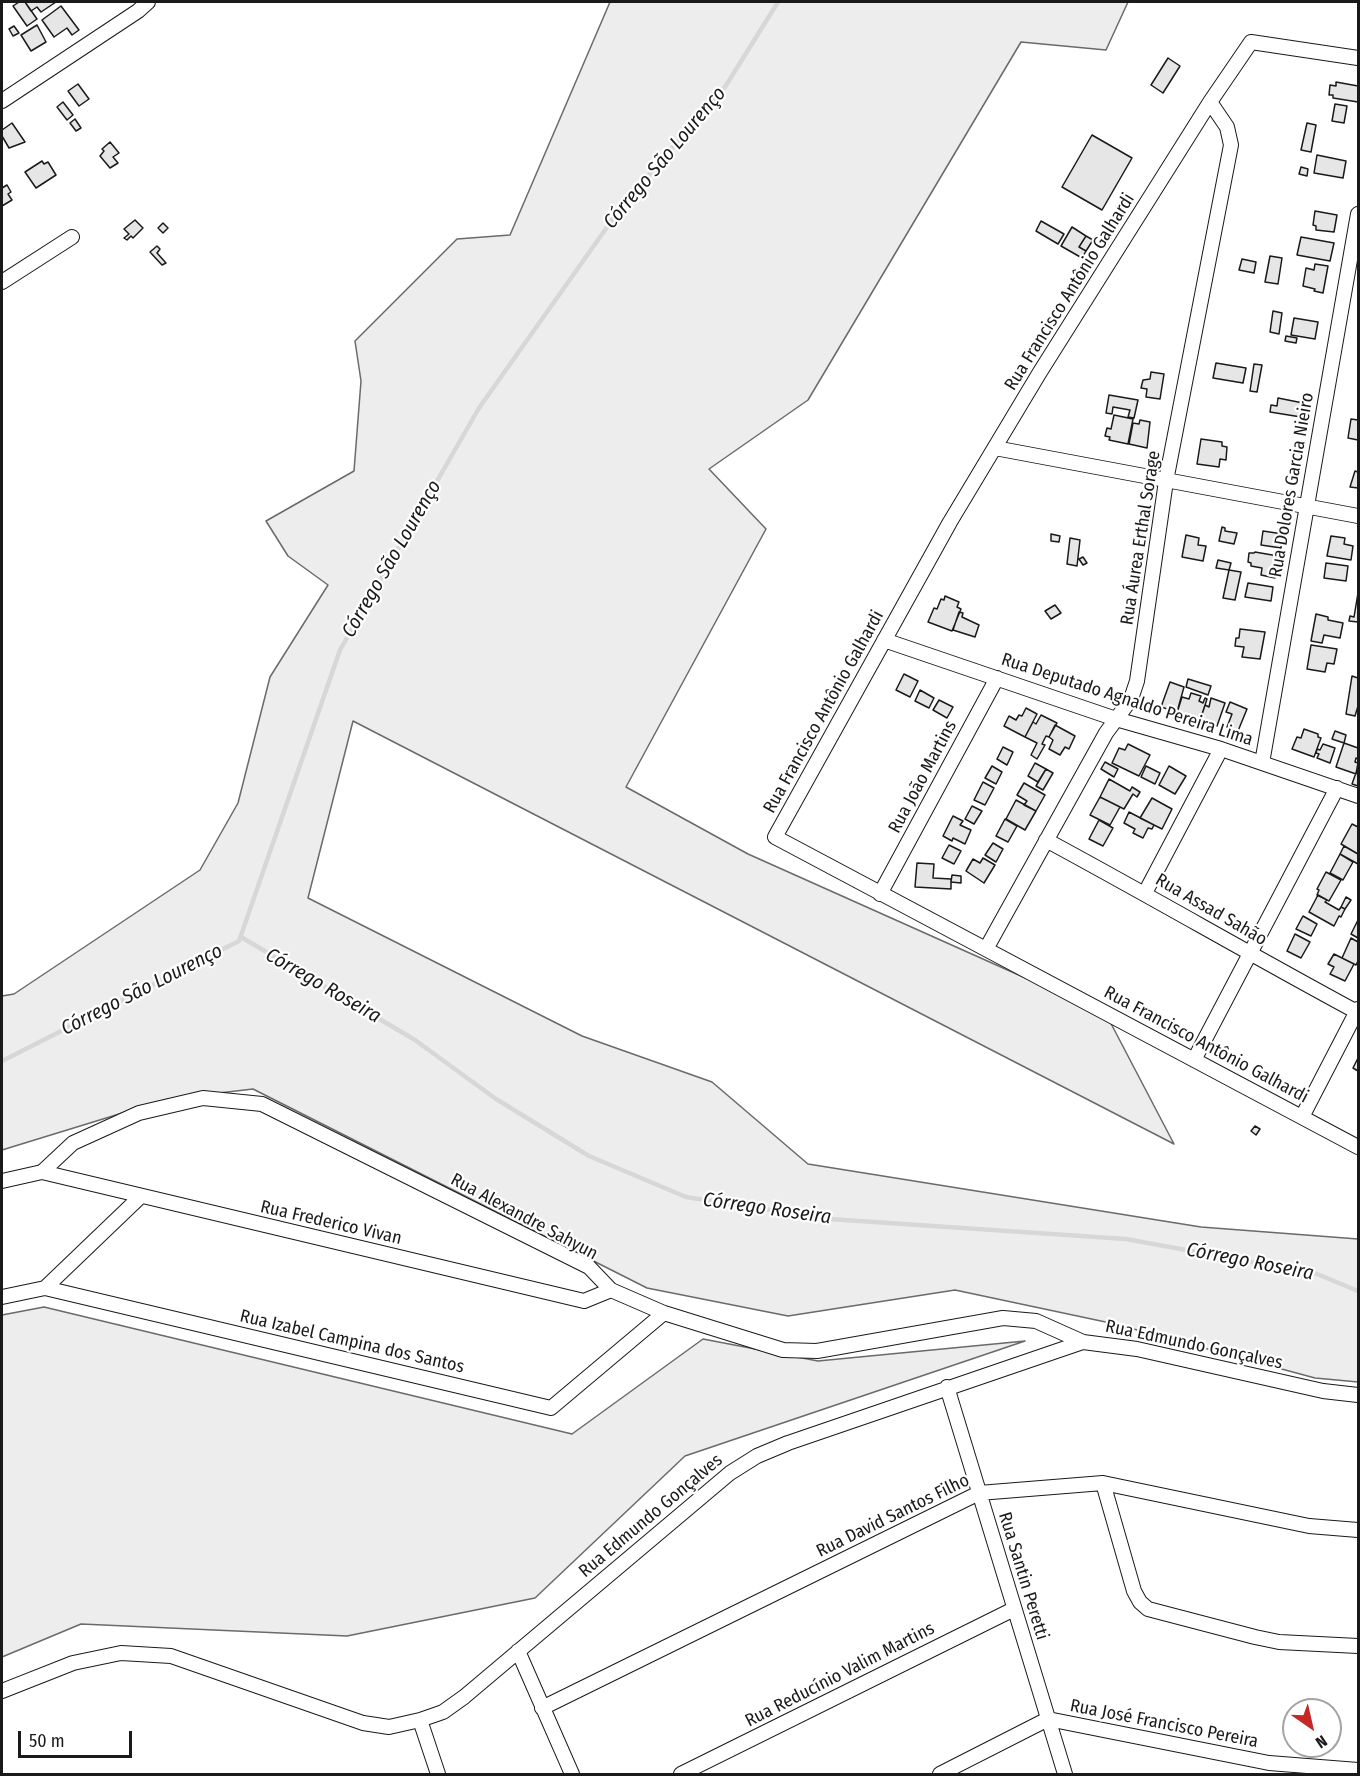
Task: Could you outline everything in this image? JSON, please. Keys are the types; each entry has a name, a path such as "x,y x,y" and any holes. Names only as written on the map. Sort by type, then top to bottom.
{"street":[{"path":"2,101 138,11 148,2"},
{"name":"Rua Francisco Antônio Galhardi","path":"1359,58 1251,42 1210,102 1040,372 884,640 775,837 1359,1147"},
{"name":"Rua Áurea Erthal Sorage","path":"986,949 1106,733 1131,699 1137,681 1166,481 1231,145 1227,127 1210,102"},
{"name":"Rua Dolores Garcia Nieiro","path":"1262,763 1359,214"},
{"path":"2,282 72,237"},
{"path":"995,448 1359,516"},
{"name":"Rua Deputado Agnaldo Pereira Lima","path":"884,640 1116,719 1221,749 1359,796"},
{"name":"Rua João Martins","path":"880,894 997,678"},
{"path":"1145,893 1221,749"},
{"path":"1194,1060 1337,788"},
{"name":"Rua Assad Sahão","path":"1046,840 1145,893 1250,954 1358,1010"},
{"path":"1302,1117 1358,1010"},
{"name":"Rua Alexandre Sahyun","path":"42,1172 73,1143 139,1113 203,1098 262,1104 589,1267 611,1290 664,1313 783,1350 817,1351 1004,1318 1036,1321 1083,1342"},
{"path":"2,1181 42,1172"},
{"name":"Rua Frederico Vivan","path":"42,1172 584,1301 611,1290"},
{"path":"45,1288 140,1197"},
{"name":"Rua Izabel Campina dos Santos","path":"2,1297 45,1288 551,1408 664,1313"},
{"name":"Rua Edmundo Gonçalves","path":"2,1691 73,1663 121,1653 161,1655 171,1656 363,1722 389,1727 443,1712 730,1473 757,1456 947,1387 1083,1342 1137,1349 1323,1391 1359,1395"},
{"name":"Rua Santin Peretti","path":"947,1387 1065,1774"},
{"path":"1103,1483 1134,1591 1140,1602 1148,1609 1280,1642 1359,1646"},
{"name":"Rua David Santos Filho","path":"542,1708 980,1492 1103,1483 1309,1527 1359,1530"},
{"name":"Rua Reducínio Valim Martins","path":"681,1774 1014,1609"},
{"path":"518,1651 572,1774"},
{"name":"Rua José Francisco Pereira","path":"940,1774 1048,1719 1269,1763 1359,1770"},
{"path":"420,1720 438,1774"}],"shaded area":[{"path":"610,2 1128,2 1106,50 1021,42 808,400 709,469 766,529 626,787 748,854 1106,1014 1174,1144 353,721 308,898 582,1036 712,1082 808,1164 1201,1227 1358,1239 1358,1382 1315,1378 1115,1324 955,1290 788,1316 647,1288 253,1089 168,1099 2,1150 2,996 14,994 200,870 238,803 270,677 328,585 288,556 266,521 354,471 361,381 355,341 457,239 510,235"},
{"path":"44,1307 572,1434 703,1339 818,1361 1025,1341 685,1456 535,1598 347,1636 81,1624 2,1657 2,1315"}],"building":[{"path":"19,2 25,2 37,19 27,26 13,6"},
{"path":"25,2 56,2 41,12 37,7 31,11"},
{"path":"61,6 79,30 72,35 67,28 54,37 42,20"},
{"path":"37,25 46,42 31,51 21,35"},
{"path":"14,26 19,33 13,36 9,29"},
{"path":"1168,58 1180,66 1163,93 1151,85"},
{"path":"1336,82 1358,86 1358,102 1333,98 1333,95 1329,95 1330,85 1336,86"},
{"path":"78,84 89,99 79,106 68,91"},
{"path":"63,102 73,115 67,120 57,107"},
{"path":"1335,104 1347,106 1344,123 1332,121"},
{"path":"75,119 81,128 76,131 70,123"},
{"path":"12,123 25,142 9,148 2,136 2,130"},
{"path":"1307,123 1316,125 1311,152 1301,150"},
{"path":"1092,135 1132,158 1102,210 1062,187"},
{"path":"110,142 119,153 113,157 118,163 110,168 100,156 104,151 102,149"},
{"path":"1317,155 1346,161 1343,178 1314,173"},
{"path":"42,161 44,164 48,162 56,175 36,188 25,172"},
{"path":"1301,167 1308,169 1307,176 1299,174"},
{"path":"7,185 11,192 8,194 12,200 2,206 2,188"},
{"path":"1315,211 1337,215 1334,232 1316,230 1316,226 1313,225"},
{"path":"135,220 143,228 133,238 131,236 127,240 124,238 129,234 124,229"},
{"path":"1041,221 1064,234 1058,244 1036,231"},
{"path":"163,223 168,228 163,233 158,228"},
{"path":"1072,227 1086,236 1079,247 1086,251 1082,258 1061,246"},
{"path":"1086,236 1093,240 1086,251 1079,247"},
{"path":"1301,237 1334,243 1330,261 1297,255"},
{"path":"157,246 160,249 157,253 166,263 162,265 150,252"},
{"path":"1270,256 1282,258 1278,284 1265,282"},
{"path":"1242,259 1256,262 1254,273 1239,270"},
{"path":"1315,264 1328,266 1323,293 1303,286 1306,268 1314,270"},
{"path":"1273,311 1282,313 1279,334 1270,332"},
{"path":"1294,318 1318,322 1315,339 1291,335"},
{"path":"1286,336 1297,338 1296,343 1285,341"},
{"path":"1216,363 1246,368 1243,383 1213,378"},
{"path":"1254,364 1262,365 1257,392 1250,391"},
{"path":"1151,372 1164,374 1160,399 1146,397 1147,389 1141,388 1143,380 1150,379"},
{"path":"1109,395 1138,400 1134,418 1128,417 1130,410 1113,407 1112,414 1106,413"},
{"path":"1278,398 1303,403 1301,417 1270,412 1271,405 1277,406"},
{"path":"1114,415 1133,419 1128,444 1109,440 1110,437 1105,436 1107,428 1111,429"},
{"path":"1351,419 1358,420 1358,440 1348,438"},
{"path":"1140,420 1150,422 1147,448 1129,444 1133,423 1139,424"},
{"path":"1201,439 1222,442 1222,446 1227,447 1226,460 1220,459 1219,467 1197,464"},
{"path":"1355,471 1358,472 1358,488 1350,487"},
{"path":"1222,527 1225,531 1237,533 1234,544 1219,541"},
{"path":"1263,531 1283,534 1281,548 1261,545"},
{"path":"1051,534 1060,536 1059,542 1051,541"},
{"path":"1186,535 1199,538 1198,545 1206,546 1203,561 1182,557"},
{"path":"1331,536 1345,538 1344,544 1353,546 1351,560 1327,556"},
{"path":"1070,538 1080,540 1077,566 1067,564"},
{"path":"1249,553 1278,556 1275,578 1261,575 1262,568 1251,566 1248,562"},
{"path":"1083,557 1087,563 1083,565 1079,559"},
{"path":"1218,560 1231,563 1229,570 1216,568"},
{"path":"1326,563 1348,566 1346,581 1324,578"},
{"path":"1229,570 1241,572 1235,600 1223,598"},
{"path":"1248,583 1273,587 1271,601 1245,597"},
{"path":"1358,593 1358,622 1349,621 1350,616 1354,617"},
{"path":"945,596 959,602 957,607 961,609 952,631 928,622 934,608 937,609 941,599 944,600"},
{"path":"1055,605 1061,613 1051,619 1045,611"},
{"path":"959,612 963,613 962,617 979,625 975,637 953,630"},
{"path":"1316,614 1328,617 1328,620 1343,623 1340,638 1324,635 1322,643 1311,641"},
{"path":"1240,629 1265,632 1260,659 1242,657 1244,647 1235,646"},
{"path":"1311,645 1337,649 1334,664 1327,663 1325,672 1307,669"},
{"path":"904,674 918,681 910,697 896,690"},
{"path":"1352,676 1358,678 1358,706 1355,716 1346,714"},
{"path":"1188,679 1211,686 1208,695 1186,687"},
{"path":"1170,682 1184,687 1177,712 1161,707"},
{"path":"920,690 934,698 929,708 915,701"},
{"path":"1191,693 1201,696 1199,701 1203,703 1205,698 1207,699 1199,724 1176,716 1182,697 1189,699"},
{"path":"1211,698 1225,703 1217,726 1200,720 1205,705 1209,707"},
{"path":"939,700 953,707 947,718 933,710"},
{"path":"1230,702 1247,709 1238,731 1227,727 1232,714 1226,712"},
{"path":"1026,708 1037,714 1025,737 1004,726 1009,716 1016,720 1019,715 1022,716"},
{"path":"1041,715 1057,723 1049,737 1046,736 1042,744 1045,745 1037,759 1031,755 1037,743 1025,737 1033,722 1036,724"},
{"path":"1055,725 1075,736 1069,749 1065,747 1060,755 1049,749 1053,740 1049,737"},
{"path":"1304,729 1318,734 1321,738 1314,757 1292,749 1297,737 1301,738"},
{"path":"1335,731 1346,735 1344,743 1332,739"},
{"path":"1344,743 1358,748 1358,759 1356,758 1355,762 1358,763 1356,774 1336,767"},
{"path":"1128,744 1150,755 1139,776 1112,763 1119,748 1125,750"},
{"path":"1323,744 1335,748 1330,763 1317,758 1319,754 1316,753 1317,749 1320,750"},
{"path":"1003,747 1013,752 1007,765 997,759"},
{"path":"1105,762 1118,769 1114,777 1101,769"},
{"path":"1035,763 1046,769 1038,782 1028,776"},
{"path":"992,766 1002,772 996,784 985,778"},
{"path":"1146,766 1160,773 1155,784 1141,777"},
{"path":"1169,766 1186,776 1175,794 1159,785"},
{"path":"1358,767 1358,786 1352,784"},
{"path":"1046,769 1053,773 1043,790 1036,786"},
{"path":"1109,779 1130,791 1132,787 1140,792 1137,797 1133,794 1124,809 1100,797"},
{"path":"983,782 994,788 985,805 974,800"},
{"path":"1024,783 1045,795 1036,811 1024,805 1027,801 1017,795"},
{"path":"1100,797 1120,807 1110,825 1090,815"},
{"path":"1152,798 1172,809 1162,829 1140,818"},
{"path":"1016,800 1036,811 1025,830 1006,819"},
{"path":"972,806 982,811 974,824 965,819"},
{"path":"1129,812 1154,825 1152,829 1148,828 1143,838 1133,833 1135,829 1124,823"},
{"path":"953,816 963,821 960,825 971,830 965,844 943,836"},
{"path":"1005,819 1017,826 1008,842 996,836"},
{"path":"1099,820 1113,828 1103,846 1089,839"},
{"path":"1352,824 1358,827 1358,854 1341,844"},
{"path":"993,843 1003,849 996,862 985,855"},
{"path":"949,845 961,851 954,864 942,858"},
{"path":"1344,846 1358,854 1358,864 1340,854"},
{"path":"1340,854 1353,862 1343,880 1330,873"},
{"path":"983,858 995,865 984,883 966,871 973,859 980,863"},
{"path":"917,863 934,864 933,878 951,879 951,889 915,887"},
{"path":"1326,872 1341,880 1329,901 1317,895 1319,890 1317,889"},
{"path":"952,875 961,876 961,883 951,882"},
{"path":"1318,895 1339,910 1341,907 1345,909 1334,926 1309,912"},
{"path":"1346,897 1351,900 1345,909 1341,907"},
{"path":"1303,916 1317,924 1311,936 1296,929"},
{"path":"1358,920 1358,938 1351,934"},
{"path":"1295,934 1310,942 1301,958 1287,951"},
{"path":"1351,938 1358,942 1356,965 1342,958"},
{"path":"1334,954 1354,964 1345,981 1330,974 1334,967 1328,964"},
{"path":"1358,1058 1358,1071 1353,1068"},
{"path":"1255,1126 1260,1129 1256,1135 1251,1131"}],"waterway":[{"name":"Córrego São Lourenço","path":"2,1061 239,941 340,650 479,408 622,206 725,87 778,2"},
{"name":"Córrego Roseira","path":"241,937 415,1040 496,1099 589,1156 686,1197 829,1219 1126,1239 1317,1274 1358,1291"}]}
